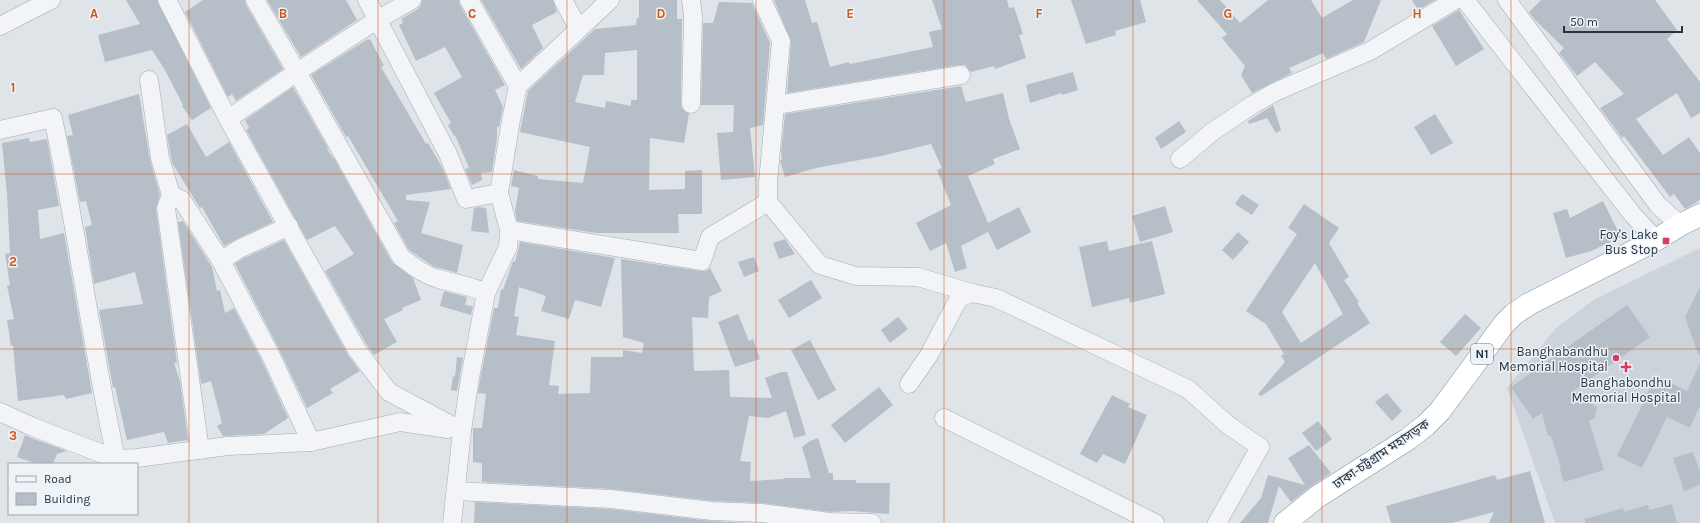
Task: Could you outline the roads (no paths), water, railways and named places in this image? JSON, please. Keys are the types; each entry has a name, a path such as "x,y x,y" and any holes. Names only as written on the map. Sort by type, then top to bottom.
{"highway":[{"name":"ঢাকা-চট্টগ্রাম মহাসড়ক","path":"1285,523 1317,497 1408,439 1426,425 1440,411 1504,324 1514,314 1529,304 1656,240 1700,215"}],"street":[{"path":"0,26 51,0"},
{"path":"167,0 228,119 357,350 389,392 462,431"},
{"path":"255,0 401,257 420,272 439,279 472,286 486,293"},
{"path":"367,0 448,154 466,199 499,192"},
{"path":"228,119 377,20 412,0"},
{"path":"469,0 518,86"},
{"path":"562,0 578,28"},
{"path":"452,523 462,431 486,293 508,248 509,230 499,192 518,86 578,28 610,0"},
{"path":"691,0 694,16 691,104"},
{"path":"762,0 781,41 768,182 768,202 820,265 856,276 918,277 972,293 996,298 1188,389 1228,425 1260,447 1217,523"},
{"path":"1180,159 1212,132 1252,105 1276,92 1370,51 1455,0"},
{"path":"1465,0 1633,215 1656,240"},
{"path":"1507,0 1658,205 1680,225"},
{"path":"776,105 961,75"},
{"path":"149,80 160,158 171,195 166,208 200,450"},
{"path":"0,130 53,118 85,285 104,405 116,459"},
{"path":"171,195 182,200 221,261 270,354 311,442"},
{"path":"509,230 702,261 710,236 768,202"},
{"path":"221,261 239,249 289,226"},
{"path":"909,384 929,355 959,298 972,293"},
{"path":"0,412 116,459 137,458 228,446 311,442 400,422 462,431"},
{"path":"944,418 1155,523"},
{"path":"456,491 610,499 712,511 762,513 830,522 872,523"}],"place":[{"name":"Foy's Lake Bus Stop","path":"1666,241"},
{"name":"Banghabandhu Memorial Hospital","path":"1616,358"},
{"name":"Banghabondhu Memorial Hospital","path":"1626,367"}]}
